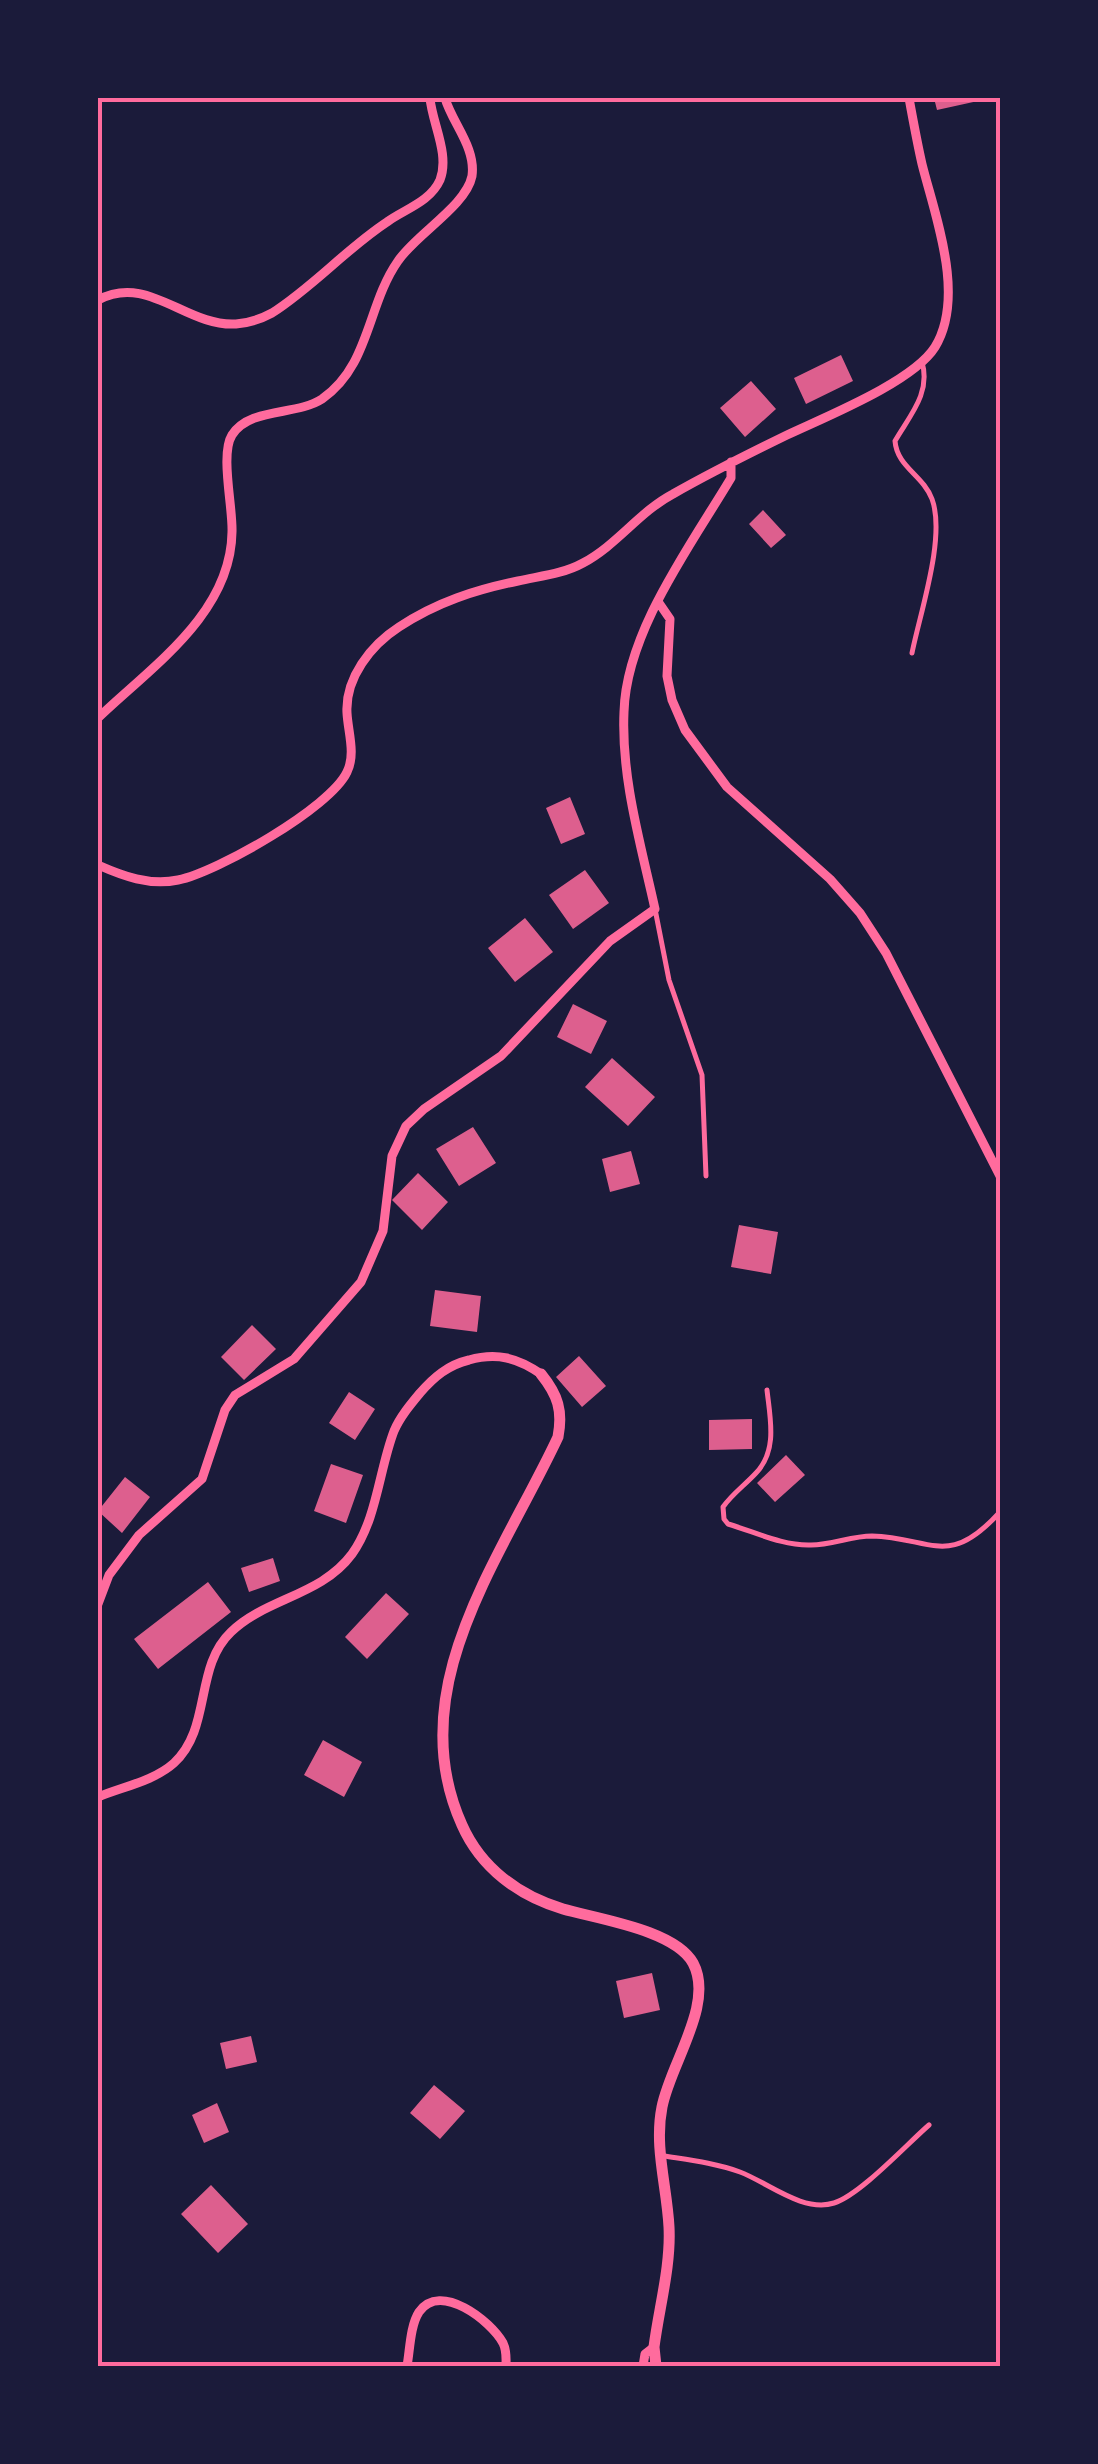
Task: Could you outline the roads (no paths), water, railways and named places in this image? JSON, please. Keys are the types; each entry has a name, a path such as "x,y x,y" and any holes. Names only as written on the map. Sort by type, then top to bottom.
{"street":[{"path":"98,300 122,292 142,293 225,324 249,322 274,312 435,188 443,163 430,98"},
{"path":"98,718 204,614 218,590 228,565 232,535 226,456 228,441 236,429 249,420 300,410 337,388 360,351 382,288 397,261 417,237 464,195 471,179 472,162 445,98"},
{"path":"98,865 126,877 154,882 177,880 235,856 328,798 349,770 352,756 346,708 351,686 374,647 393,630 447,599 560,572 584,562 652,506 731,462 864,398 922,362 946,323 947,266 944,238 922,166 909,98"},
{"path":"98,1604 109,1575 140,1535 195,1487 206,1472 225,1410 235,1394 294,1360 361,1282 383,1232 392,1156 406,1126 424,1109 501,1056 610,941 655,909 624,747 624,708 632,665 658,604 731,478 731,462"},
{"path":"658,604 670,619 667,676 685,730 727,787 830,880 860,913 886,953 1000,1176"},
{"path":"98,1796 173,1764 193,1736 209,1668 228,1634 242,1622 322,1583 354,1552 395,1430 439,1373 455,1364 494,1355 512,1358 541,1374 559,1403 558,1437 489,1568 449,1675 442,1707 441,1741 454,1808 482,1858 501,1878 543,1903 651,1934 680,1947 698,1978 700,1997 661,2110 660,2156 669,2228 654,2347 656,2366"},
{"path":"406,2366 418,2314 430,2303 441,2301 471,2311 492,2328 506,2349 506,2366"},
{"path":"643,2366 645,2354 654,2347"}],"lane":[{"path":"912,653 934,542 935,514 927,489 899,458 895,441 920,400 926,378 922,362"},
{"path":"655,909 669,980 702,1076 706,1176"},
{"path":"767,1390 771,1434 768,1455 759,1471 723,1508 728,1524 794,1544 827,1544 856,1536 878,1536 945,1546 978,1534 1000,1512"},
{"path":"660,2156 724,2167 805,2202 824,2205 853,2192 930,2124"}]}
